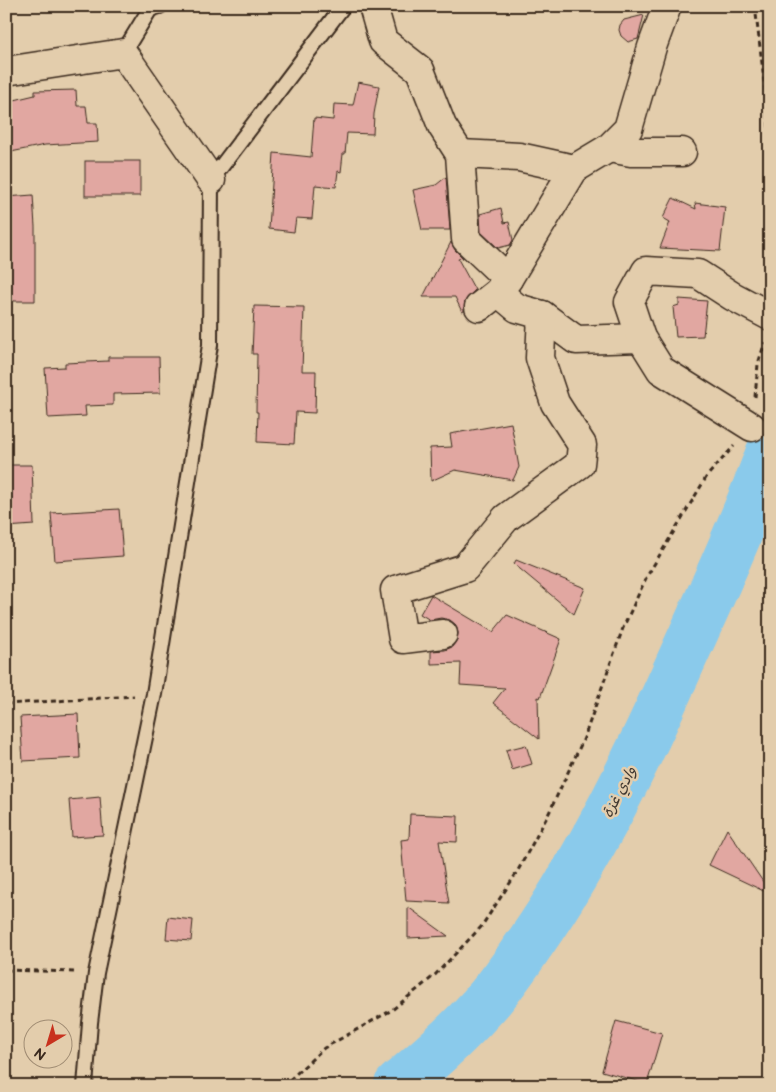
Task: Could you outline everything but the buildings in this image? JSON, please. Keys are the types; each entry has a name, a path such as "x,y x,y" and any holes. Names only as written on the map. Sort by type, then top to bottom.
{"street":[{"path":"373,6 384,41 420,70 442,126 460,154 466,239 495,293 517,308 542,314 576,340 641,338"},
{"path":"495,293 574,169 609,148 628,129 652,47 667,6"},
{"path":"6,71 123,53 211,180"},
{"path":"609,148 630,152 682,152"},
{"path":"460,154 519,157 574,169"},
{"path":"752,427 661,370 641,338 629,302 646,271 698,274 732,296 768,326"},
{"path":"444,634 403,639 395,590 465,568 506,518 580,464 582,446 555,403 540,358 542,314"}],"lane":[{"path":"123,53 150,9 160,6"},
{"path":"85,1086 96,973 154,694 210,345 211,180 342,6"}],"path":[{"path":"755,6 770,141"},
{"path":"283,1086 324,1048 400,1004 435,975 481,927 516,874 548,815 580,747 624,628 646,578 707,476 752,427 758,364 768,326"},
{"path":"6,704 154,694"},
{"path":"6,970 96,973"}],"waterway":[{"name":"وادي غزة","path":"398,1086 451,1038 495,992 531,942 574,874 613,804 649,732 728,557 770,453"}]}
